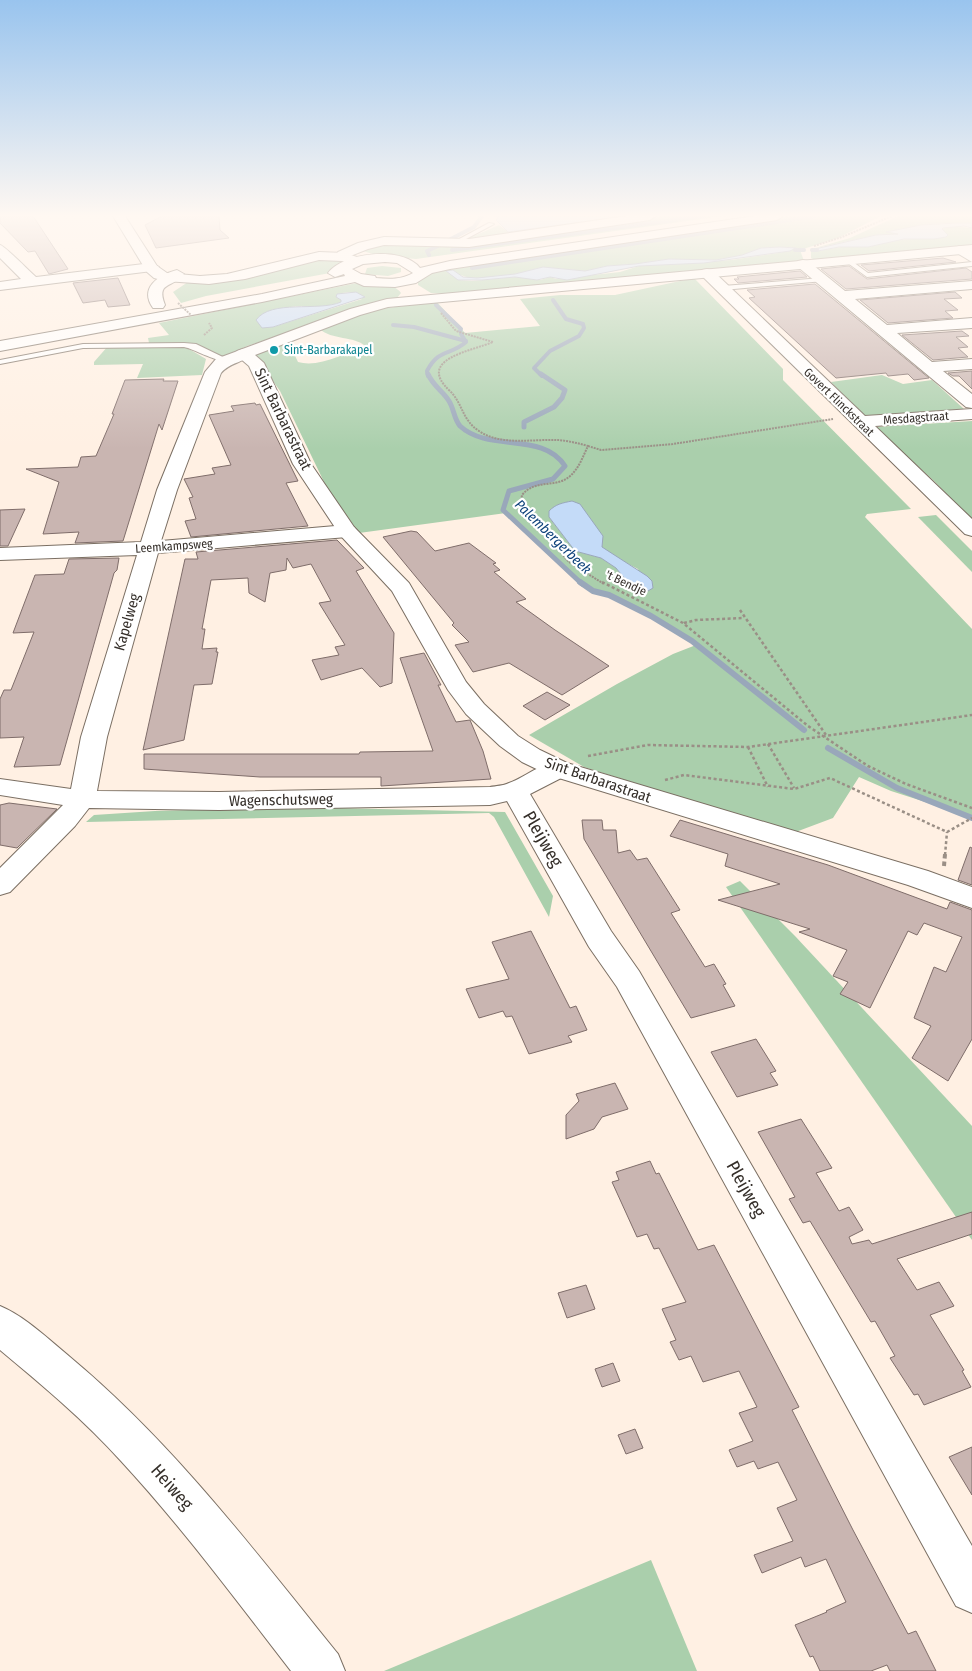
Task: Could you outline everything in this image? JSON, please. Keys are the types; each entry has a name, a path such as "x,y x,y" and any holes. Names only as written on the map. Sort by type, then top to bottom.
{"street":[{"path":"154,294 158,305"},
{"path":"0,340 256,294"},
{"path":"0,346 262,294"},
{"path":"420,294 422,299"},
{"path":"234,357 368,307 422,299 477,294"},
{"name":"Govert Flinckstraat","path":"729,294 972,530"},
{"path":"839,294 972,403"},
{"path":"842,296 866,294"},
{"path":"883,330 972,324"},
{"name":"Sint Barbarastraat","path":"234,357 256,363 302,464 347,532 402,588 456,685 475,709 509,741 530,756 558,769 909,875 972,898"},
{"name":"Kapelweg","path":"0,885 65,820 82,799 94,737 167,490 213,372 217,366 234,357"},
{"path":"928,367 972,364"},
{"name":"Mesdagstraat","path":"857,419 972,414"},
{"name":"Leemkampsweg","path":"0,554 149,548 347,532"},
{"name":"Wagenschutsweg","path":"0,787 82,799 219,801 490,796 515,791 558,769"},
{"name":"Pleijweg","path":"515,791 600,939 628,979 972,1590"},
{"name":"Heiweg","path":"0,1326 81,1393 135,1444 185,1501 321,1671"}],"lane":[{"path":"0,362 83,346 184,344 234,357"}],"path":[{"path":"178,303 194,317"},
{"path":"440,313 456,331 488,339 492,342 450,357 443,363 438,376 460,403 467,421 479,430 492,436 523,442 575,442 601,450 673,444 857,419"},
{"path":"204,321 210,324 212,328 204,335 204,341 209,344 230,348 234,357"},
{"name":"'t Bendje","path":"588,446 571,475 562,480 535,486 525,491 521,499 522,508 548,535 567,560 584,572 660,609 683,623 808,726 827,735 849,755 884,775 972,808"},
{"path":"740,610 827,735"},
{"path":"683,623 696,620 744,618"},
{"path":"558,769 571,762 602,752 648,745 748,747 972,715"},
{"path":"768,744 794,789"},
{"path":"748,747 768,787"},
{"path":"663,780 684,775 794,789 830,778 947,832"},
{"path":"947,832 972,818"},
{"path":"942,887 947,832"}],"green space":[{"path":"174,294 217,294 206,296 181,303"},
{"path":"303,294 342,294 341,302 336,304 283,308 265,313 273,327 362,299 354,294 400,294 397,298 247,346 223,357 191,343 149,343 148,338 169,335 159,323"},
{"path":"710,294 783,369 783,380 911,509 867,514 865,517 972,629 972,817 891,791 859,777 833,818 793,833 584,767 529,735 617,684 673,654 696,645 680,632 647,614 597,591 576,578 506,513 359,533 326,486 280,391 254,354 288,341 298,362 315,363 341,356 365,346 355,341 330,335 320,329 371,310 437,302 465,333 540,326 520,299 560,295","holes":["549,517 602,541 602,547 611,555 638,569 647,591 630,585 616,568 601,558 575,551"]},
{"path":"108,346 184,346 206,359 202,375 137,378 143,364 94,365 94,362"},
{"path":"882,375 903,384 932,380 964,409 863,416 831,382"},
{"path":"972,421 972,520 934,481 875,427"},
{"path":"936,515 972,551 972,572 918,517"},
{"path":"295,807 505,812 553,896 549,917 494,817 489,813 86,822 94,815 155,811"},
{"path":"740,881 795,936 972,1126 972,1240 726,887"},
{"path":"651,1560 697,1671 384,1671"}],"water":[{"path":"337,294 360,294 365,297 273,327 262,328 256,320 272,310 331,305 341,302 336,297"},
{"path":"572,501 580,504 603,536 602,547 647,576 652,581 653,588 648,591 638,589 630,585 616,568 601,558 575,551 549,517 549,511 554,507"}],"building":[{"path":"78,294 125,294 130,305 108,307 105,300 83,303"},
{"path":"752,294 827,294 929,378 914,380 908,374 888,376 886,373 836,378 749,298 755,297"},
{"path":"931,294 957,294 962,298 944,299 958,310 945,311 953,318 888,323 860,300"},
{"path":"962,331 969,336 956,337 968,347 958,348 968,357 933,360 902,335"},
{"path":"972,371 972,389 959,376 953,376 948,373"},
{"path":"164,379 163,381 178,381 162,430 159,424 123,541 75,543 79,532 43,534 59,482 26,469 78,467 81,457 96,456 114,414 112,414 125,380"},
{"path":"255,403 256,405 260,404 298,481 286,483 308,526 191,537 185,521 196,519 189,498 193,497 184,479 215,474 212,468 231,465 209,415 234,411 231,406"},
{"path":"25,509 8,546 0,546 0,510"},
{"path":"411,531 417,532 435,551 469,543 496,563 493,564 500,570 494,572 526,599 516,602 609,666 562,695 509,663 473,672 455,645 469,642 452,625 454,623 383,537"},
{"path":"337,540 364,568 356,571 394,633 392,683 380,687 362,668 321,680 312,660 339,655 335,647 345,645 319,603 331,601 311,564 293,568 287,558 286,570 270,573 265,602 249,593 248,578 211,580 202,629 205,629 202,649 217,648 216,652 218,652 212,684 194,685 184,740 143,750 185,559 198,559 196,552"},
{"path":"119,558 60,765 14,767 24,737 0,738 0,699 4,690 11,690 34,632 13,633 35,575 64,574 69,559"},
{"path":"424,653 441,685 438,685 456,722 470,720 483,751 491,779 381,786 381,777 260,777 144,769 144,754 359,754 360,752 433,751 400,658"},
{"path":"547,692 570,705 545,720 523,706"},
{"path":"9,803 57,809 17,848 0,845 0,805"},
{"path":"582,820 602,820 603,830 616,830 618,853 630,850 637,860 647,858 680,910 671,913 705,967 714,964 726,984 723,985 735,1006 691,1018 584,839"},
{"path":"680,820 828,865 947,909 950,902 972,910 972,1039 948,1081 912,1058 931,1026 914,1018 934,967 946,972 962,937 924,923 917,935 908,931 870,1008 840,994 848,982 833,976 847,950 799,932 810,929 718,900 780,884 725,866 728,854 670,836"},
{"path":"970,847 972,848 972,885 958,880"},
{"path":"531,931 570,1008 576,1006 587,1030 568,1036 572,1042 529,1054 512,1016 506,1017 503,1011 479,1018 466,989 509,979 492,942"},
{"path":"756,1039 776,1071 770,1073 778,1085 737,1097 711,1052"},
{"path":"615,1083 628,1109 602,1117 594,1129 566,1139 566,1115 579,1101 576,1094"},
{"path":"801,1119 832,1168 816,1173 839,1211 849,1207 863,1230 849,1237 852,1244 869,1240 872,1244 972,1212 972,1234 897,1259 917,1290 939,1282 954,1306 930,1315 964,1370 962,1371 971,1387 924,1405 918,1394 914,1395 890,1358 895,1356 875,1321 871,1322 810,1221 803,1223 789,1199 795,1197 758,1132"},
{"path":"650,1161 656,1174 659,1173 698,1250 714,1245 799,1407 792,1410 853,1530 908,1634 916,1631 936,1671 890,1671 887,1665 871,1671 820,1671 813,1656 810,1657 795,1625 846,1602 826,1559 805,1567 801,1557 762,1573 754,1555 793,1541 777,1508 797,1500 778,1462 758,1469 754,1461 737,1467 729,1450 753,1441 739,1413 757,1407 739,1371 703,1382 691,1356 679,1360 670,1342 676,1340 662,1309 686,1302 659,1248 654,1249 647,1234 637,1237 612,1182 619,1180 616,1172"},
{"path":"586,1285 595,1309 567,1318 558,1293"},
{"path":"613,1363 620,1381 602,1387 595,1369"},
{"path":"635,1429 643,1448 626,1454 618,1435"},
{"path":"972,1447 972,1495 949,1457"}],"waterway":[{"name":"Palembergerbeek","path":"542,376 534,368 550,351 579,336 584,328 583,324 566,319 553,300"},
{"name":"Palembergerbeek","path":"436,305 461,329 460,331"},
{"path":"393,325 414,327 465,341"},
{"name":"Palembergerbeek","path":"461,334 465,341"},
{"name":"Palembergerbeek","path":"428,376 427,371 440,355 455,349 465,341"},
{"name":"Palembergerbeek","path":"428,374 449,401 460,426 472,434 486,439 530,445 543,449 555,455 565,466 553,479 509,491 503,510 582,584"},
{"name":"Palembergerbeek","path":"524,427 524,422 554,407 562,398 565,390 541,374"},
{"name":"Palembergerbeek","path":"580,582 593,591 609,595 651,616 692,641 804,730"},
{"name":"Palembergerbeek","path":"828,748 897,788 972,818"}],"place":[{"name":"Sint-Barbarakapel","path":"274,350"}]}
